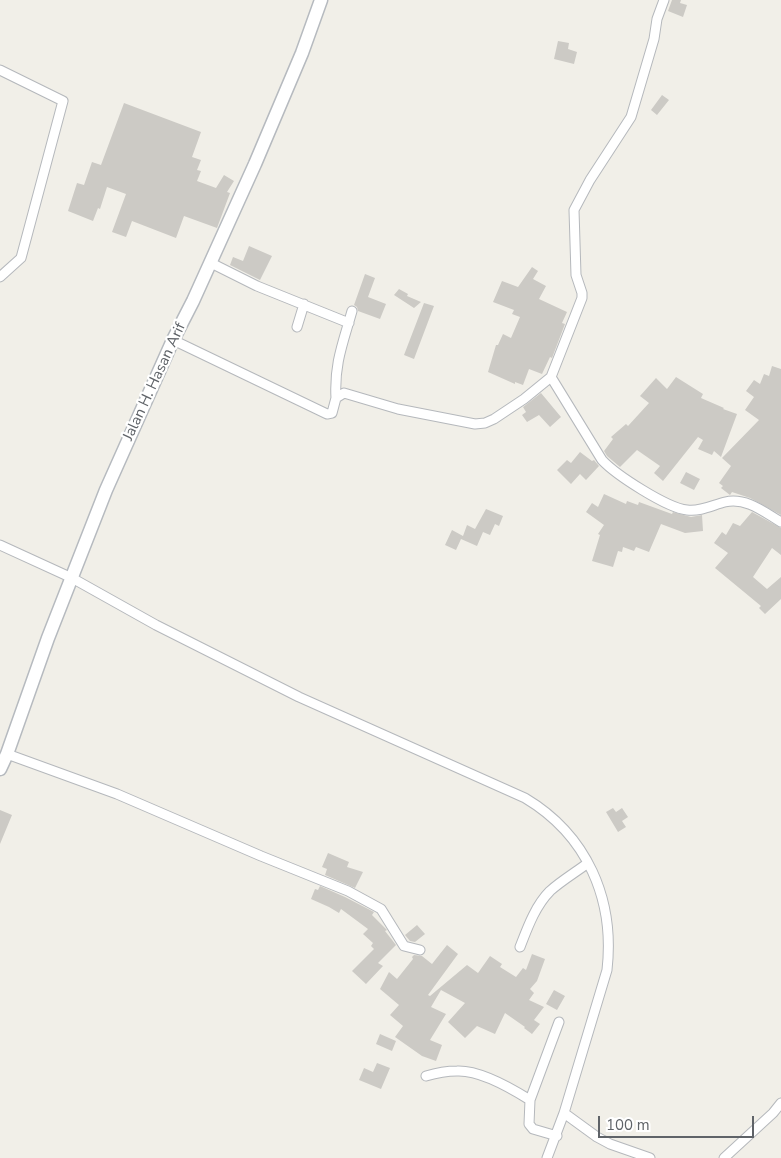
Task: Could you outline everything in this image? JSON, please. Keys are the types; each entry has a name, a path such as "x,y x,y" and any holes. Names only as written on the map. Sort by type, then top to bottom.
{"main road":[{"name":"Jalan H. Hasan Arif","path":"0,769 106,490 255,164 302,53 321,0"}],"street":[{"path":"336,398 341,393 344,393 398,409 482,424 494,420 551,377 582,298 576,275 574,210 590,180 631,117 654,39 657,18 664,0"},
{"path":"0,70 63,101 21,258 0,278"},
{"path":"211,263 256,286 348,323"},
{"path":"297,326 304,304"},
{"path":"173,340 327,414 332,413 336,398 336,369 352,311"},
{"path":"551,377 602,460 610,469 647,493 685,510 695,510 726,502 742,501 781,522"},
{"path":"0,545 299,697 525,798 552,816 575,841 585,865 598,884 608,924 609,953 607,970 564,1113 552,1134 547,1158"},
{"path":"7,754 117,794 348,892 381,909 404,946 420,950"},
{"path":"520,948 528,926 549,892 585,865"},
{"path":"552,1134 533,1128 529,1124 530,1100 559,1022"},
{"path":"426,1076 458,1070 469,1072 491,1079 530,1100"},
{"path":"724,1158 773,1113 781,1103"},
{"path":"564,1113 604,1141 650,1158"}],"building":[{"path":"672,0 681,0 680,3 687,5 683,17 668,11"},
{"path":"558,41 569,43 568,49 577,52 574,64 554,59"},
{"path":"662,95 669,100 657,115 651,110"},
{"path":"124,103 201,132 192,157 201,160 197,170 201,171 197,181 216,188 224,175 234,181 227,192 230,193 217,228 184,216 176,238 132,221 126,237 112,232 126,194 107,187 100,209 98,208 93,221 68,211 77,183 84,185 92,162 101,165"},
{"path":"249,246 272,256 260,280 230,265 233,257 243,261"},
{"path":"532,267 538,271 533,279 546,286 539,299 567,312 562,323 565,324 552,358 550,357 542,374 529,369 523,385 515,382 515,384 488,372 496,345 498,345 503,334 511,338 520,317 512,314 514,310 493,302 502,281 518,287"},
{"path":"365,274 375,278 368,297 386,304 380,319 358,311 354,305"},
{"path":"399,289 408,294 407,296 421,302 414,308 394,295"},
{"path":"424,303 434,306 414,359 404,355"},
{"path":"772,366 781,369 781,515 750,498 732,492 730,495 721,488 723,486 719,483 731,466 722,458 759,420 745,410 754,397 746,391 754,380 760,384 764,374 769,376"},
{"path":"676,377 703,394 701,398 737,414 721,457 714,451 712,455 698,449 703,440 698,437 663,481 654,473 660,466 637,450 620,467 604,451 613,439 611,437 626,424 628,426 649,403 640,396 656,378 667,389"},
{"path":"541,393 561,417 550,427 539,415 527,422 522,415 526,412 523,407"},
{"path":"580,452 592,461 594,460 599,466 586,480 580,474 571,484 557,470 567,460 571,463"},
{"path":"686,472 700,479 694,490 680,483"},
{"path":"604,494 626,504 627,501 638,505 639,502 672,514 673,512 691,517 702,515 703,531 685,533 661,524 649,552 636,547 634,551 623,547 622,552 618,551 613,567 592,561 600,535 598,534 604,525 586,512 592,503 598,507"},
{"path":"486,509 503,516 499,526 495,524 490,535 483,532 477,546 461,539 456,550 445,545 452,530 463,536 467,525 475,529"},
{"path":"752,512 781,528 781,555 772,548 753,577 767,589 781,577 781,599 765,614 759,608 761,606 715,568 728,553 714,543 722,532 726,535 733,523 740,526"},
{"path":"613,808 616,812 622,808 628,817 622,821 626,827 618,832 606,812"},
{"path":"0,810 12,815 0,844"},
{"path":"328,853 349,862 347,867 363,872 355,888 325,875 327,869 322,867"},
{"path":"320,886 374,912 372,915 387,930 385,931 396,945 378,963 383,966 366,984 352,971 374,949 371,946 373,943 363,934 368,929 341,909 339,913 311,899 315,889 318,890"},
{"path":"417,925 425,934 415,942 410,941 405,935"},
{"path":"447,945 458,954 428,995 430,996 467,965 478,973 490,956 502,964 500,967 516,977 523,968 526,970 532,954 545,959 537,981 530,989 534,993 529,1000 544,1007 534,1020 540,1024 532,1034 505,1013 495,1034 477,1026 465,1038 448,1022 465,1003 441,990 431,1007 446,1014 430,1040 442,1045 436,1061 422,1056 395,1037 403,1026 390,1015 399,1005 380,989 389,972 397,979 414,955 422,956 432,964"},
{"path":"554,990 565,996 557,1010 546,1004"},
{"path":"380,1034 396,1041 392,1051 376,1044"},
{"path":"377,1063 390,1068 381,1089 359,1080 364,1068 373,1072"}]}
